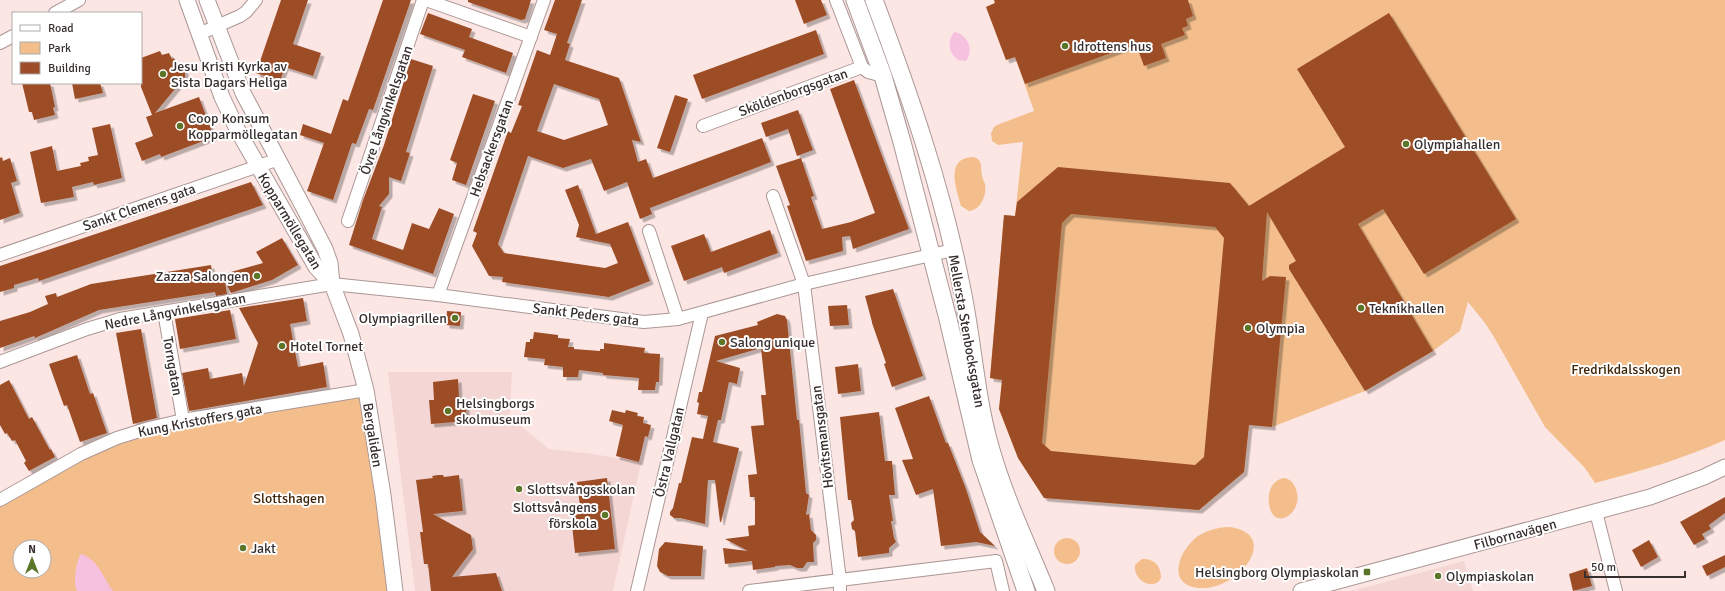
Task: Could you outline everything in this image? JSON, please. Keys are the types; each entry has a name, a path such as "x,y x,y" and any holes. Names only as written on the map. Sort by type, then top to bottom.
{"main road":[{"name":"Mellersta Stenbocksgatan","path":"855,0 883,76 902,142 981,460 1026,591"},
{"name":"Mellersta Stenbocksgatan","path":"874,0 912,108 932,172 953,250 961,284 975,379 990,448 1006,495 1046,591"}],"street":[{"path":"57,12 79,0"},
{"name":"Kopparmöllegatan","path":"186,0 222,97 238,131 316,268 332,284"},
{"name":"Kopparmöllegatan","path":"207,0 243,93 325,249 330,263 332,284"},
{"path":"199,34 217,27 246,12 256,0"},
{"name":"Övre Långvinkelsgatan","path":"348,221 423,0"},
{"path":"426,0 531,37"},
{"name":"Hebsackersgatan","path":"438,295 544,0"},
{"path":"836,0 862,67"},
{"path":"0,43 12,37"},
{"name":"Sköldenborgsgatan","path":"703,126 862,67 868,72 883,76"},
{"name":"Sankt Clemens gata","path":"0,255 279,159"},
{"name":"Hövitsmansgatan","path":"773,196 804,284 840,586"},
{"path":"649,231 678,319"},
{"name":"Sankt Peders gata","path":"332,284 438,295 632,322 651,322 678,319 804,284 953,250"},
{"name":"Nedre Långvinkelsgatan","path":"0,362 86,329 120,319 332,284"},
{"name":"Bergaliden","path":"332,284 351,334 366,390 380,480 394,591"},
{"name":"Torngatan","path":"164,312 183,420"},
{"name":"Östra Vallgatan","path":"637,591 702,313"},
{"name":"Kung Kristoffers gata","path":"0,500 81,454 116,438 149,428 183,420 366,390"},
{"name":"Filbornavägen","path":"1301,591 1596,512 1676,488 1725,466"},
{"path":"1596,512 1616,591"},
{"path":"749,591 840,586 996,561 1003,591"}],"shaded area":[{"path":"954,32 963,36 968,43 969,52 966,61 958,60 950,50 950,39"},
{"name":"Slottsvångsskolan","path":"388,372 512,372 510,417 549,449 593,454 641,462 613,591 415,591"},
{"path":"81,554 92,560 113,591 77,591 75,583 76,572"},
{"name":"Olympiaskolan","path":"1464,561 1473,591 1351,591"}],"green space":[{"name":"Fredrikdalsskogen","path":"994,0 1725,0 1725,440 1677,459 1595,483 1585,468 1545,427 1494,337 1468,302 1460,331 1433,351 1365,391 1272,427 1249,425 1244,472 1199,510 1044,498 1018,458 999,409 1002,380 990,378 1004,215 1015,216 1023,142 998,145 992,141 991,133 997,125 1034,111 1015,57 1006,60 986,7 995,3"},
{"path":"973,157 979,160 981,164 982,176 985,184 985,193 980,205 969,211 961,206 955,184 955,169 958,163 964,159"},
{"name":"Slottshagen","path":"366,390 395,591 0,591 0,498 117,438"},
{"path":"1284,478 1290,480 1295,487 1297,504 1288,516 1276,518 1272,513 1269,504 1269,495 1273,484"},
{"path":"1230,527 1245,532 1253,540 1253,550 1249,561 1240,572 1215,586 1201,588 1190,586 1183,581 1179,575 1178,567 1185,550 1191,542 1206,532 1218,528"},
{"path":"1067,538 1076,542 1080,551 1076,560 1067,564 1058,560 1054,551 1058,542"},
{"path":"1142,559 1153,561 1158,566 1161,578 1158,582 1154,584 1145,583 1137,576 1135,565"}],"building":[{"path":"281,0 308,0 293,44 321,53 313,76 285,67 280,81 256,73"},
{"path":"383,0 411,0 373,110 369,109 356,144 352,143 333,200 307,191 324,143 300,135 303,124 331,134 343,99 348,101"},
{"path":"468,0 531,0 525,19 521,20 468,2"},
{"path":"555,0 582,0 567,43 570,44 565,60 619,78 641,142 632,140 638,162 646,159 653,178 762,138 771,162 650,208 652,214 640,219 627,182 604,191 591,159 563,168 528,156 498,244 504,253 605,268 618,263 610,244 576,237 579,225 565,190 578,185 596,234 628,222 650,281 609,297 502,282 503,277 489,276 472,246 477,233 473,231 508,131 511,133 522,106 518,105 537,50 550,55 557,34 544,30","holes":["554,84 599,99 608,125 564,140 537,131"]},
{"path":"795,0 821,0 827,15 804,24"},
{"name":"Idrottens hus","path":"994,0 1188,0 1193,16 1186,19 1188,26 1182,28 1185,35 1161,44 1166,58 1144,66 1136,44 1025,84 1015,57 1006,60 986,7 995,3"},
{"path":"428,13 472,29 469,37 513,53 506,73 462,57 465,50 420,34"},
{"path":"1389,13 1516,219 1424,274 1383,209 1358,224 1433,351 1365,391 1289,269 1289,265 1296,261 1267,212 1262,281 1270,276 1286,277 1272,427 1249,425 1244,472 1199,510 1044,498 1018,458 999,409 1002,380 990,378 1004,215 1015,216 1017,202 1058,167 1230,183 1249,206 1345,147 1297,69","holes":["1071,214 1215,227 1224,238 1204,457 1195,465 1051,451 1042,443 1062,223"]},
{"path":"816,30 824,54 702,99 693,75"},
{"name":"Coop Konsum Kopparmöllegatan","path":"160,51 162,55 169,53 172,59 174,58 180,66 183,66 185,71 185,77 155,113 199,97 214,137 161,157 160,154 142,161 135,143 153,136 146,117 152,115 141,87 142,58"},
{"path":"411,59 433,66 406,152 410,153 401,181 389,177 389,194 379,206 382,207 372,239 403,250 412,223 429,229 439,208 454,214 433,274 349,245 363,200 384,145"},
{"path":"854,80 909,229 853,249 850,236 842,237 843,251 806,261 787,206 790,205 776,166 801,158 814,196 811,197 822,229 851,222 875,213 830,89"},
{"path":"22,84 50,84 55,107 53,108 55,115 34,120 32,112 29,112"},
{"path":"72,84 100,84 103,93 75,99"},
{"path":"473,94 495,101 466,185 452,180 457,163 450,160"},
{"path":"675,95 688,99 670,152 657,148"},
{"path":"798,110 813,150 797,156 788,129 766,137 761,123"},
{"path":"110,124 122,178 94,185 93,182 72,187 74,197 41,203 30,152 52,146 57,171 81,166 80,163 89,161 88,157 98,155 92,128"},
{"path":"2,157 3,161 10,158 17,181 11,183 20,213 0,220 0,158"},
{"path":"251,182 263,205 39,281 38,278 14,285 14,288 0,292 0,266"},
{"path":"770,230 778,253 724,273 722,267 684,281 671,246 704,234 711,252"},
{"path":"282,238 298,265 272,280 231,293 225,282 227,294 216,296 215,292 99,310 35,338 34,336 0,348 0,321 30,312 48,304 45,296 56,293 57,297 91,284 211,265 213,277 263,263 256,252"},
{"path":"893,289 923,376 892,387 865,296"},
{"path":"303,298 307,321 290,324 298,367 323,362 327,387 189,411 182,373 208,368 210,379 242,373 244,386 258,343 239,308"},
{"path":"847,305 849,325 830,326 828,306"},
{"path":"230,310 236,339 180,349 175,319"},
{"path":"447,311 461,312 460,326 446,325"},
{"path":"777,314 785,316 787,320 806,493 809,495 806,515 809,514 811,530 816,535 816,540 813,543 814,562 807,562 803,568 797,568 790,565 753,570 752,561 725,564 723,548 748,551 725,539 749,536 748,526 755,525 755,497 750,497 748,475 757,474 751,426 764,425 761,395 766,395 761,348 716,361 740,368 737,384 729,382 721,420 718,420 713,442 739,448 721,522 715,480 708,480 705,524 674,518 670,515 670,512 673,508 679,483 681,483 692,437 703,439 708,416 697,414 699,403 697,402 699,392 702,392 715,336 758,325 757,322"},
{"path":"141,329 157,418 133,424 116,333"},
{"path":"534,332 558,335 558,338 570,339 568,347 574,347 574,349 600,351 600,349 604,349 604,343 645,348 644,353 660,354 659,382 656,382 655,390 638,390 639,378 603,375 603,373 579,370 578,377 563,377 563,367 544,365 545,359 524,357 526,342 530,342 530,339 533,339"},
{"path":"77,355 90,394 93,393 107,433 80,442 67,405 64,406 49,364"},
{"path":"858,364 861,391 838,394 835,367"},
{"name":"Helsingborgs skolmuseum","path":"458,379 459,398 465,397 467,421 431,424 429,400 434,400 433,382"},
{"path":"9,380 29,419 32,417 55,457 29,471 24,463 26,461 15,440 12,441 7,433 5,434 0,425 0,385"},
{"path":"929,396 946,443 948,443 966,489 980,532 995,546 976,542 941,546 933,489 916,495 902,460 913,459 895,408"},
{"path":"612,410 625,413 626,410 638,413 637,416 644,417 643,423 651,425 648,437 645,436 639,462 616,456 623,425 609,421"},
{"path":"879,412 885,461 892,461 895,495 889,495 893,521 891,521 896,542 889,548 889,553 858,557 855,531 852,529 851,523 854,520 851,500 848,500 840,417"},
{"path":"443,475 444,477 459,475 463,511 433,514 471,535 473,549 452,577 496,573 502,591 431,591 428,564 424,564 420,532 423,532 416,480 433,478 432,476"},
{"path":"607,478 615,549 575,553 571,515 581,514 577,482"},
{"path":"1725,497 1725,513 1709,525 1711,529 1702,534 1705,539 1694,545 1680,522"},
{"path":"1649,540 1658,557 1641,567 1632,550"},
{"path":"665,542 703,546 701,576 668,576 660,572 657,566 659,549"},
{"path":"1725,555 1725,567 1707,576 1702,566"},
{"path":"1587,568 1592,586 1573,591 1569,574"}],"place":[{"name":"Idrottens hus","path":"1065,46"},
{"name":"Jesu Kristi Kyrka av Sista Dagars Heliga","path":"163,74"},
{"name":"Coop Konsum Kopparmöllegatan","path":"180,126"},
{"name":"Olympiahallen","path":"1406,144"},
{"name":"Zazza Salongen","path":"257,276"},
{"name":"Teknikhallen","path":"1361,308"},
{"name":"Olympiagrillen","path":"455,318"},
{"name":"Olympia","path":"1248,328"},
{"name":"Salong unique","path":"722,342"},
{"name":"Hotel Tornet","path":"282,346"},
{"name":"Helsingborgs skolmuseum","path":"448,411"},
{"name":"Slottsvångsskolan","path":"519,489"},
{"name":"Slottsvångens förskola","path":"605,515"},
{"name":"Jakt","path":"243,548"},
{"name":"Helsingborg Olympiaskolan","path":"1367,572"},
{"name":"Olympiaskolan","path":"1438,576"}]}
